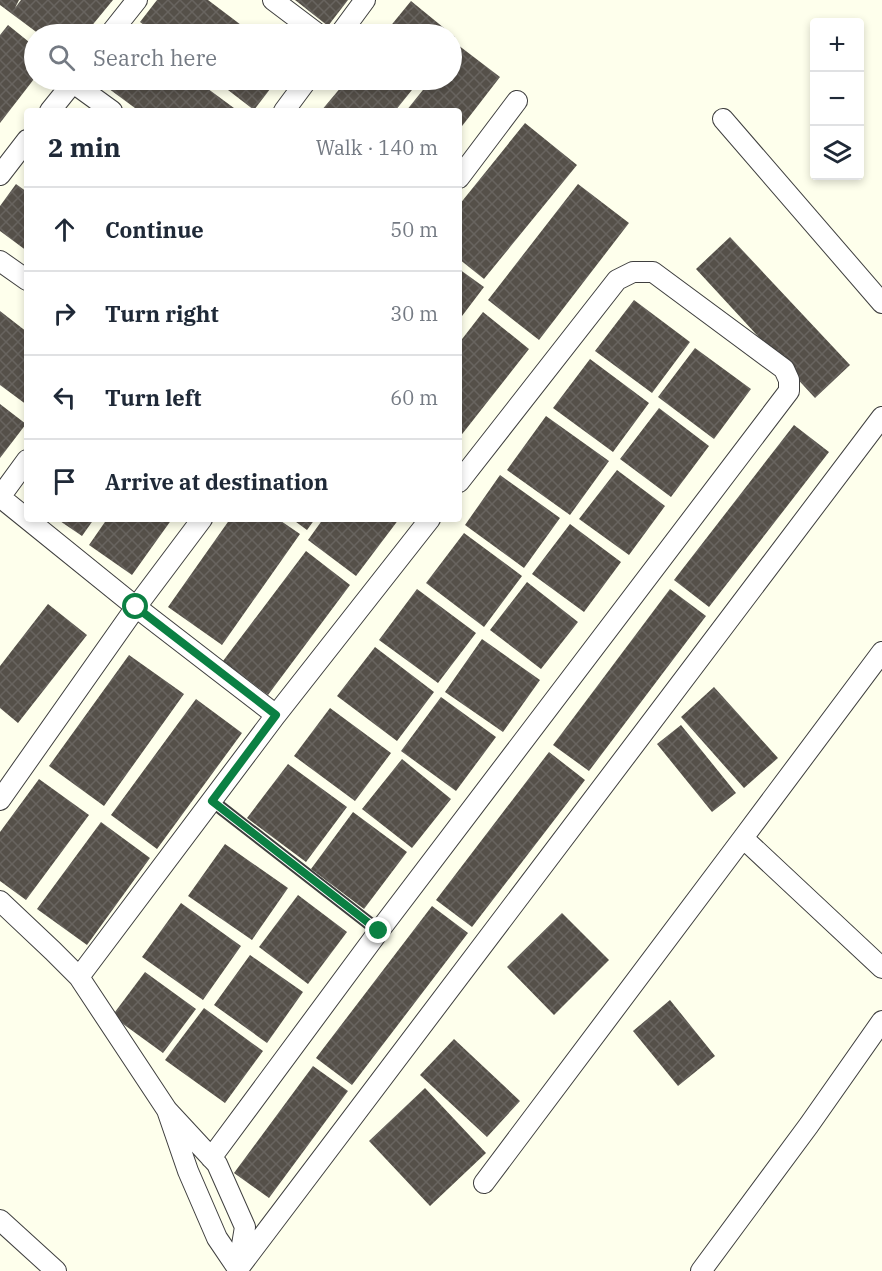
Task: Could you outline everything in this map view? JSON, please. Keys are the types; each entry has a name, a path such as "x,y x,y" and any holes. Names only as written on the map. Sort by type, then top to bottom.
{"street":[{"path":"118,24 137,0"},
{"path":"273,0 305,24"},
{"path":"347,24 365,0"},
{"path":"52,108 66,90"},
{"path":"85,90 108,108"},
{"path":"286,108 300,90"},
{"path":"462,174 518,101"},
{"path":"723,119 882,303"},
{"path":"0,175 24,144"},
{"path":"0,261 24,278"},
{"path":"211,1158 379,931 789,391 789,380 784,369 653,272 633,272 617,280 462,478"},
{"path":"238,1270 882,417"},
{"path":"24,464 0,497 24,516"},
{"path":"31,522 276,715"},
{"path":"0,800 136,607 200,522"},
{"path":"79,977 276,715 428,522"},
{"path":"484,1183 882,652"},
{"path":"743,838 882,968"},
{"path":"0,901 79,977 167,1110 217,1164 245,1227 238,1270"},
{"path":"700,1271 809,1125 882,1021"},
{"path":"167,1110 188,1171 217,1238 238,1270"},
{"path":"0,1220 56,1271"}],"lane":[{"path":"212,801 379,931"}],"building":[{"path":"0,0 19,0 15,8 21,0 113,0 93,24 26,24 0,5"},
{"path":"157,0 208,0 240,24 143,24 140,22"},
{"path":"295,0 348,0 330,24 325,24"},
{"path":"411,1 439,24 392,24"},
{"path":"8,25 24,38 26,90 0,123 0,35"},
{"path":"462,48 500,77 462,126 462,108 408,108 423,90 462,90"},
{"path":"111,90 210,90 234,108 135,108"},
{"path":"228,90 269,90 256,108 251,108"},
{"path":"339,90 412,90 397,108 324,108"},
{"path":"525,123 577,165 484,279 462,261 462,201"},
{"path":"16,184 24,190 24,249 0,231 0,206"},
{"path":"578,184 629,223 539,340 488,300"},
{"path":"730,237 850,365 815,398 696,269"},
{"path":"462,271 484,287 462,316"},
{"path":"634,300 690,342 652,393 595,351"},
{"path":"0,311 24,330 24,403 0,385"},
{"path":"483,312 529,349 462,434 462,339"},
{"path":"695,348 751,389 714,439 658,397"},
{"path":"590,359 649,403 613,452 553,408"},
{"path":"0,404 24,422 24,427 0,458"},
{"path":"659,408 709,446 671,497 620,459"},
{"path":"546,416 609,461 570,515 507,470"},
{"path":"794,425 829,452 709,607 674,580"},
{"path":"617,470 665,506 629,555 579,519"},
{"path":"500,475 560,518 524,568 465,525"},
{"path":"61,522 92,522 82,536"},
{"path":"105,522 170,522 132,575 89,545"},
{"path":"228,522 282,522 300,534 222,645 168,607"},
{"path":"296,522 313,522 307,530"},
{"path":"321,522 397,522 356,576 308,540"},
{"path":"570,524 621,562 584,612 532,574"},
{"path":"464,533 522,576 484,627 426,583"},
{"path":"306,551 350,585 268,695 223,661"},
{"path":"527,582 578,622 541,669 490,630"},
{"path":"417,589 476,633 438,683 379,640"},
{"path":"670,589 706,616 589,771 553,745"},
{"path":"48,604 87,635 18,723 0,708 0,666"},
{"path":"482,639 540,680 503,732 445,692"},
{"path":"375,647 434,692 397,741 337,696"},
{"path":"129,655 184,694 104,806 49,766"},
{"path":"714,687 778,758 744,788 681,717"},
{"path":"441,697 496,737 456,791 401,751"},
{"path":"196,699 242,733 157,849 111,815"},
{"path":"330,708 391,753 355,801 294,756"},
{"path":"681,725 736,793 712,812 657,744"},
{"path":"549,752 585,780 472,927 436,900"},
{"path":"402,759 451,799 412,848 362,809"},
{"path":"288,764 347,807 306,862 247,818"},
{"path":"39,779 89,815 26,900 0,881 0,832"},
{"path":"353,812 407,852 364,909 311,869"},
{"path":"101,822 150,858 87,945 37,909"},
{"path":"225,844 288,888 252,940 188,896"},
{"path":"298,895 347,932 308,984 259,947"},
{"path":"181,903 241,946 203,1000 142,957"},
{"path":"432,906 468,933 352,1085 316,1058"},
{"path":"562,913 609,960 554,1015 507,967"},
{"path":"250,955 303,992 267,1043 214,1005"},
{"path":"145,972 196,1009 163,1053 112,1016"},
{"path":"670,1000 715,1056 678,1086 633,1031"},
{"path":"204,1008 263,1051 225,1103 165,1060"},
{"path":"454,1039 520,1101 487,1137 420,1075"},
{"path":"313,1066 348,1091 269,1198 234,1173"},
{"path":"425,1088 486,1153 430,1206 369,1141"}],"route":[{"path":"136,607 276,715 212,801 379,931"}]}
